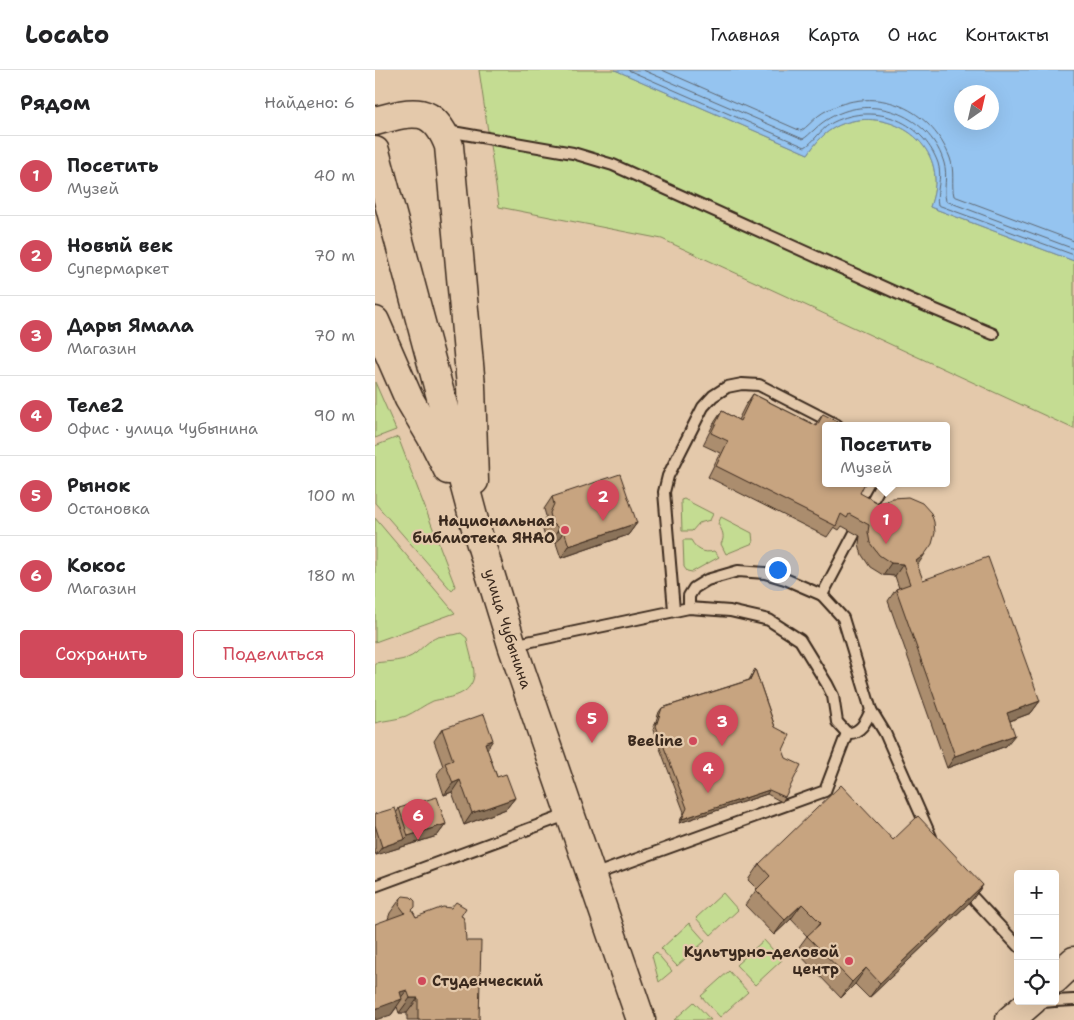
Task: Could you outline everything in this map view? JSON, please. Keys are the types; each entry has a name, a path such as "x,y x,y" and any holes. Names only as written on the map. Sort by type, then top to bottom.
{"main road":[{"path":"375,120 411,113 424,115 435,121 443,131 449,146 471,386 476,528"},
{"name":"улица Чубынина","path":"375,151 476,528 512,645 641,1020"},
{"path":"375,321 409,399 432,438 476,528"},
{"path":"1059,975 1074,961"}],"lane":[{"path":"443,131 573,153 613,165 912,300 993,334"},
{"path":"675,610 664,492 669,476 703,407 713,396 727,387 741,384 759,385 831,422"},
{"path":"822,595 880,487"},
{"path":"689,608 689,596 694,588 707,580 738,571 772,575 822,595 843,618 871,710 885,733 935,847"},
{"path":"512,645 689,608 730,611 769,620 800,640 833,696 837,722 847,733"},
{"path":"847,733 858,731 867,720 871,710"},
{"path":"591,876 825,791 847,733"},
{"path":"375,886 570,814"},
{"path":"957,880 1014,942"},
{"path":"1059,1002 1074,1000"}],"green space":[{"path":"479,70 615,70 808,154 825,134 847,122 864,119 881,121 897,126 911,134 923,145 931,160 935,181 930,207 1074,261 1074,429 662,239 499,207"},
{"path":"375,382 396,430 375,438"},
{"path":"398,437 455,586 452,591 375,503 375,446"},
{"path":"684,499 713,514 710,520 699,523 692,531 682,531 681,500"},
{"path":"721,517 752,533 753,543 726,554 721,544 723,534 718,524"},
{"path":"375,518 455,613 375,642"},
{"path":"683,540 691,540 700,550 706,552 714,551 719,557 692,572 687,571 684,567"},
{"path":"461,633 467,638 474,671 470,686 462,693 433,701 406,716 375,723 375,663 407,658 435,638"},
{"path":"723,893 738,910 711,935 696,918"},
{"path":"689,923 705,941 677,966 661,949"},
{"path":"764,940 782,960 755,985 736,965"},
{"path":"656,952 672,971 659,982 652,956"},
{"path":"729,971 748,992 720,1017 701,996"},
{"path":"694,1002 711,1020 674,1020"}],"water":[{"path":"615,70 1074,70 1074,261 930,207 935,181 931,160 923,145 911,134 897,126 881,121 864,119 847,122 832,129 808,154"}],"building":[{"path":"753,394 817,426 823,414 838,422 822,422 822,487 863,487 860,493 880,504 893,498 908,497 922,503 931,513 935,533 932,544 925,554 916,561 923,580 988,557 1040,701 1007,713 1015,735 955,756 896,589 910,584 903,564 891,563 879,555 870,543 869,525 849,514 847,518 841,514 836,526 716,466 728,441 711,433 722,411 740,421"},
{"path":"620,474 637,523 569,546 564,531 552,522 550,513 554,504 552,497"},
{"path":"755,669 775,727 790,735 783,750 786,758 801,765 785,797 769,790 682,819 687,808 656,726 662,708 750,680"},
{"path":"484,714 493,740 485,743 497,777 506,774 515,798 472,813 460,780 453,783 445,763 453,760 442,729"},
{"path":"841,785 893,840 918,816 983,885 880,983 866,968 852,982 807,936 821,923 802,904 785,920 756,890 770,876 759,864"},
{"path":"437,797 446,824 408,836 399,808"},
{"path":"395,808 405,839 382,847 375,825 375,814"},
{"name":"Студенческий","path":"403,896 411,897 415,901 415,907 412,910 416,917 443,907 451,908 456,902 466,908 461,916 465,923 466,941 481,941 479,1020 418,1020 418,998 410,998 407,990 400,992 402,999 375,1009 375,924 405,913 399,905"}],"place":[{"name":"Новый век","path":"603,521"},
{"name":"Национальная библиотека ЯНАО","path":"565,530"},
{"name":"Посетить","path":"886,544"},
{"name":"Beeline","path":"693,741"},
{"name":"Рынок","path":"592,743"},
{"name":"Дары Ямала","path":"722,746"},
{"name":"Теле2","path":"708,793"},
{"name":"Кокос","path":"418,840"},
{"name":"Культурно-деловой центр","path":"849,961"},
{"name":"Студенческий","path":"422,981"}]}
